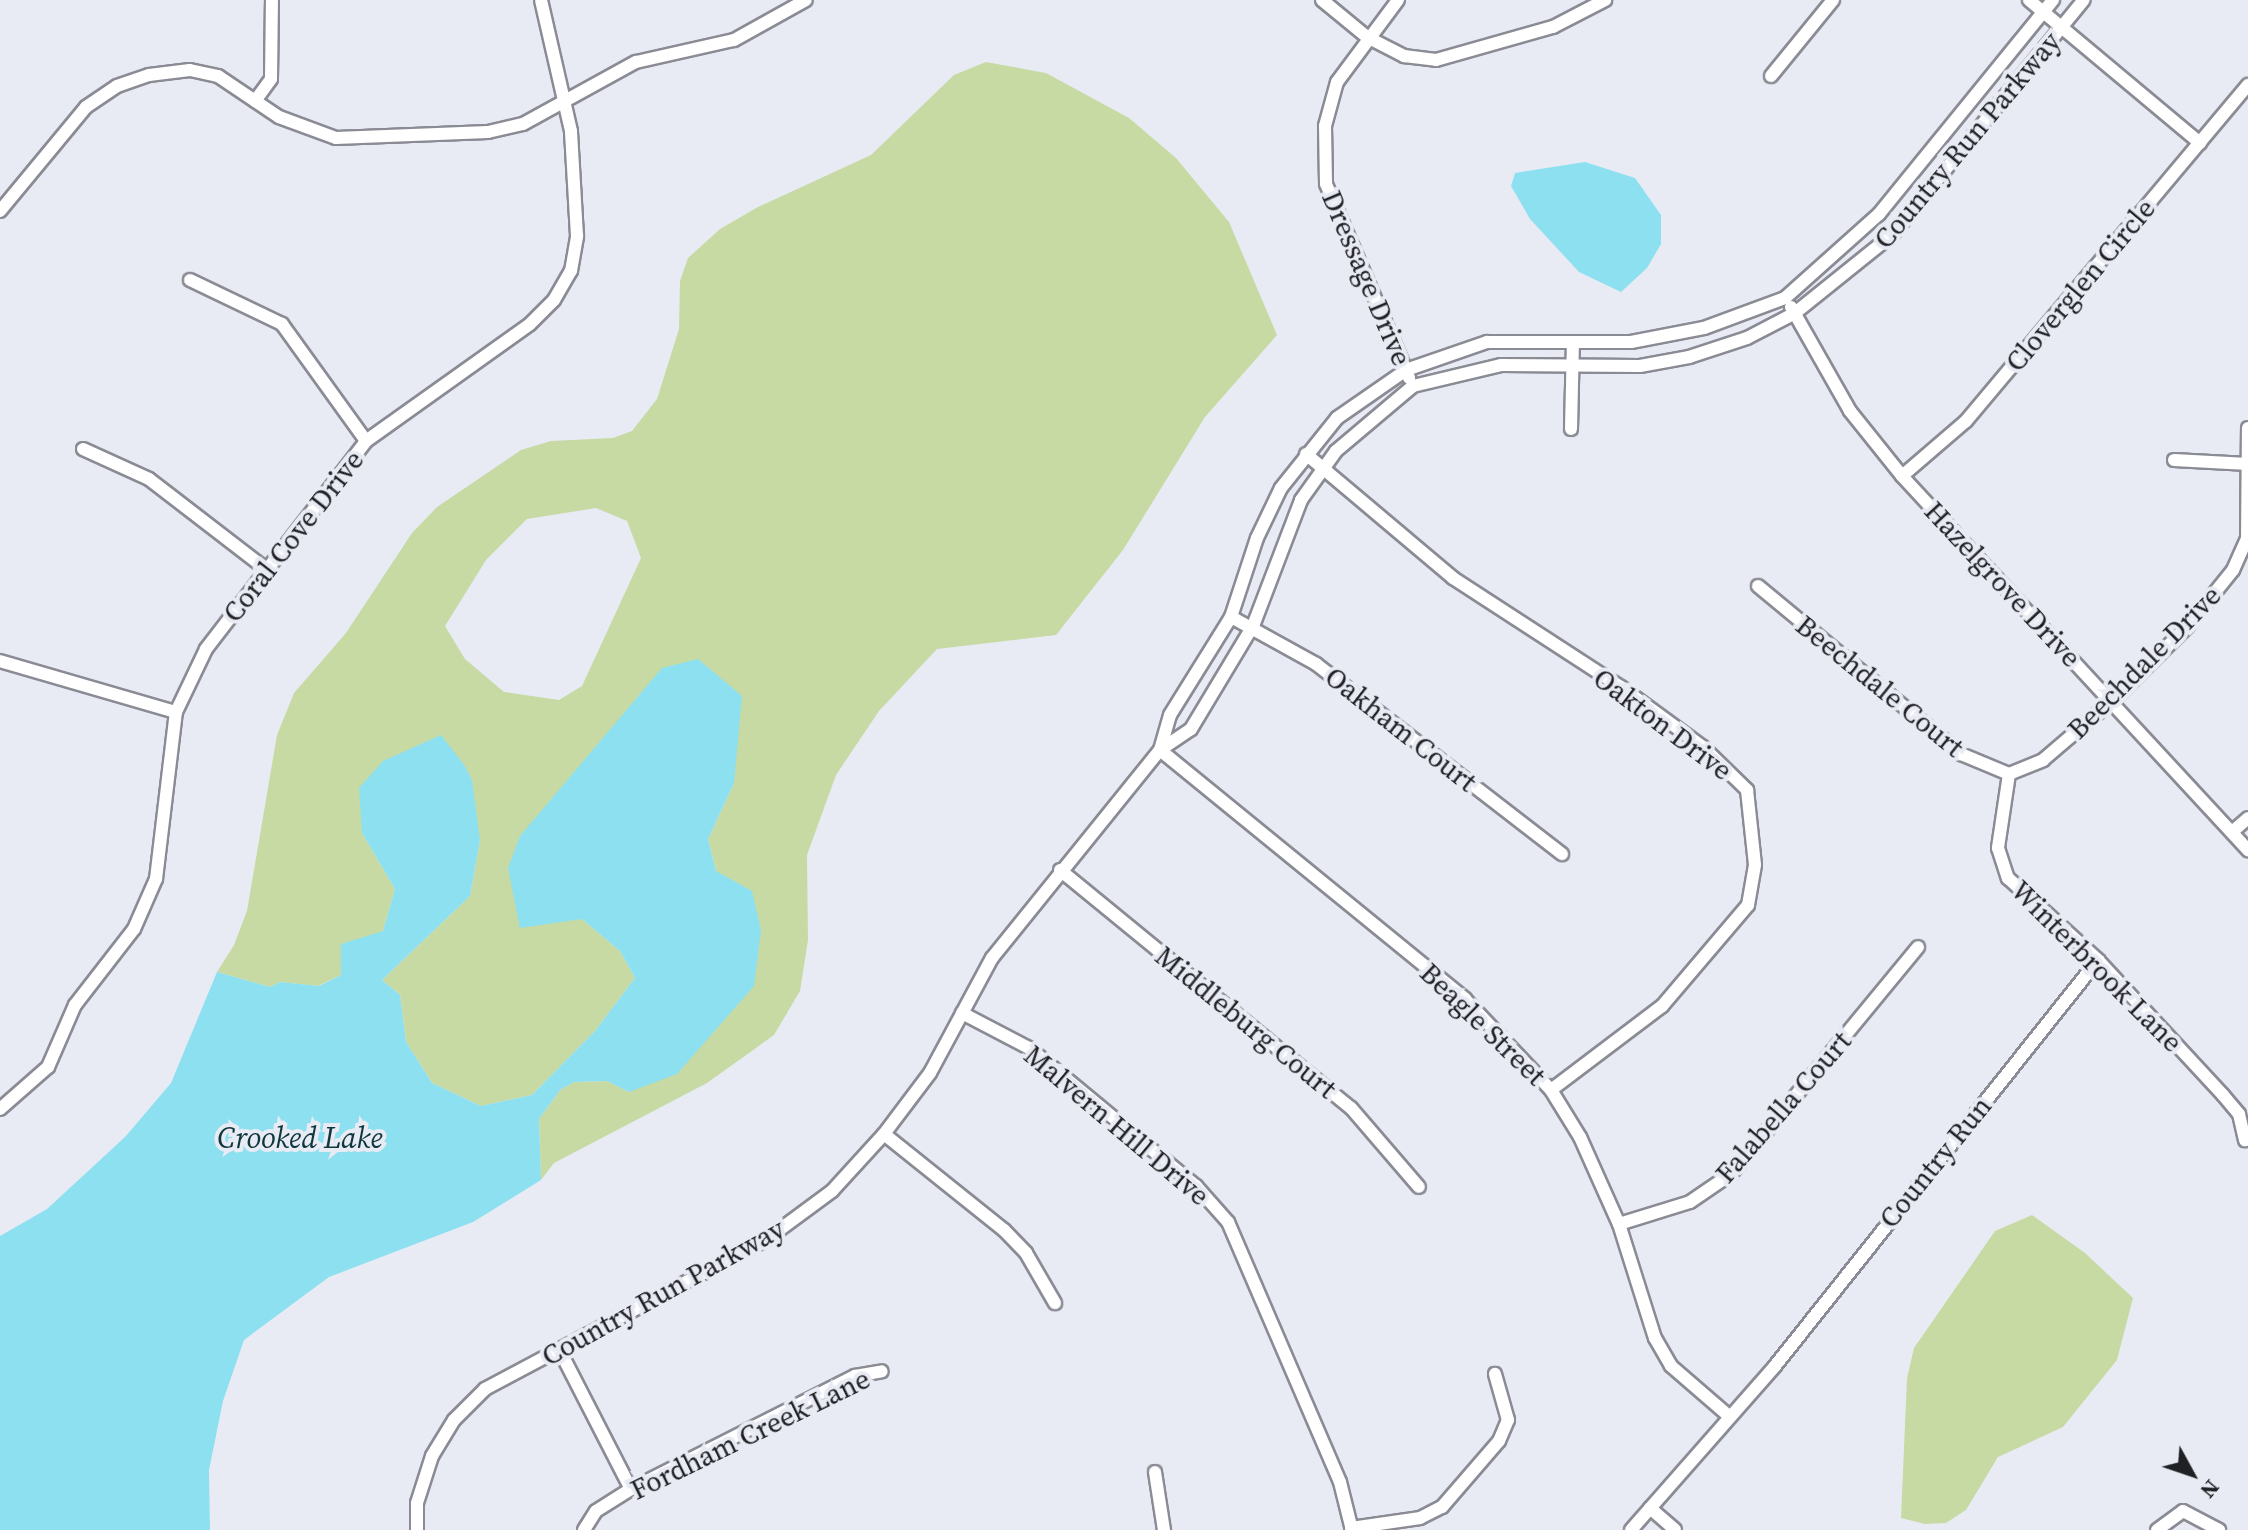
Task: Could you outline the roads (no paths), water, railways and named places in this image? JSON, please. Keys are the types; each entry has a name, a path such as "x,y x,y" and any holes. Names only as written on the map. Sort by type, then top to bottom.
{"street":[{"path":"255,101 271,79 272,0"},
{"name":"Coral Cove Drive","path":"0,1109 48,1067 75,1005 134,929 150,892 163,838 164,788 176,712 206,649 366,441 530,324 554,300 571,271 577,236 565,103 541,0"},
{"path":"0,211 86,107 117,86 190,70 218,76 304,130 336,138 488,132 523,124 636,62 734,40 806,0"},
{"path":"1322,0 1367,37 1404,56 1436,60 1553,27 1605,0"},
{"name":"Dressage Drive","path":"1398,0 1367,37 1337,82 1325,126 1326,184 1413,386"},
{"path":"1771,76 1833,0"},
{"path":"2029,0 2200,143"},
{"name":"Country Run Parkway","path":"1160,750 1170,715 1231,617 1257,538 1281,488 1337,418 1406,370 1487,342 1631,342 1704,328 1785,298 1879,214 2053,0"},
{"name":"Country Run Parkway","path":"417,1530 417,1503 432,1456 454,1420 485,1389 767,1239 832,1191 884,1134 930,1073 992,958 1160,750 1191,729 1253,626 1280,544 1301,500 1326,470 1336,451 1413,386 1501,365 1640,366 1689,357 1747,338 1795,313 1892,235 2084,0"},
{"name":"Cloverglen Circle","path":"1902,476 1966,421 2248,85"},
{"path":"190,280 282,324 366,441"},
{"name":"Hazelgrove Drive","path":"1785,298 1850,411 1902,476 2248,850"},
{"path":"1571,429 1573,343"},
{"name":"Beechdale Drive","path":"2009,774 2043,760 2112,701 2187,627 2233,570 2247,539 2248,428"},
{"path":"83,449 149,479 266,569"},
{"name":"Oakton Drive","path":"1306,454 1453,578 1621,687 1703,747 1747,790 1755,865 1748,905 1662,1006 1551,1090"},
{"path":"2174,460 2248,464"},
{"name":"Beechdale Court","path":"1758,586 1961,754 2009,774"},
{"name":"Oakham Court","path":"1231,617 1253,626 1316,664 1562,854"},
{"path":"0,677 2,661 176,712"},
{"name":"Beagle Street","path":"1160,750 1465,999 1551,1090 1580,1137 1619,1224 1655,1338 1671,1366 1729,1416"},
{"name":"Winterbrook Lane","path":"2009,774 1998,848 2002,866 2019,892 2098,960 2223,1095 2239,1114 2245,1140"},
{"path":"2232,832 2248,818"},
{"name":"Middleburg Court","path":"1060,870 1351,1108 1419,1187"},
{"name":"Falabella Court","path":"1619,1224 1690,1202 1731,1174 1918,947"},
{"name":"Country Run","path":"1729,1416 1775,1366 2098,960"},
{"name":"Malvern Hill Drive","path":"962,1013 1029,1048 1196,1186 1228,1222 1340,1482 1352,1529"},
{"path":"884,1134 1004,1230 1026,1253 1055,1303"},
{"path":"559,1349 631,1489"},
{"name":"Fordham Creek Lane","path":"584,1530 596,1511 631,1489 855,1376 882,1371"},
{"path":"1352,1529 1420,1518 1442,1507 1499,1441 1508,1420 1495,1374"},
{"path":"1631,1530 1729,1416"},
{"path":"1155,1472 1164,1530"},
{"path":"1650,1508 1675,1530"},
{"path":"2157,1530 2183,1511 2219,1530"}],"water":[{"path":"1585,162 1635,178 1661,215 1661,244 1647,268 1621,292 1579,272 1530,219 1511,186 1515,173"},
{"name":"Crooked Lake","path":"698,659 742,696 734,783 708,839 716,871 752,891 761,930 754,986 677,1074 629,1092 607,1081 574,1082 560,1090 539,1119 541,1180 473,1222 329,1277 244,1340 223,1401 209,1470 210,1530 0,1530 0,1236 47,1209 125,1137 171,1083 217,972 270,987 280,982 319,986 341,975 341,944 383,931 395,889 362,833 359,788 383,761 441,735 465,766 472,780 480,840 470,896 382,980 400,995 406,1042 432,1083 481,1106 532,1095 595,1031 635,978 620,951 582,919 520,928 508,868 520,836 662,668"}]}
